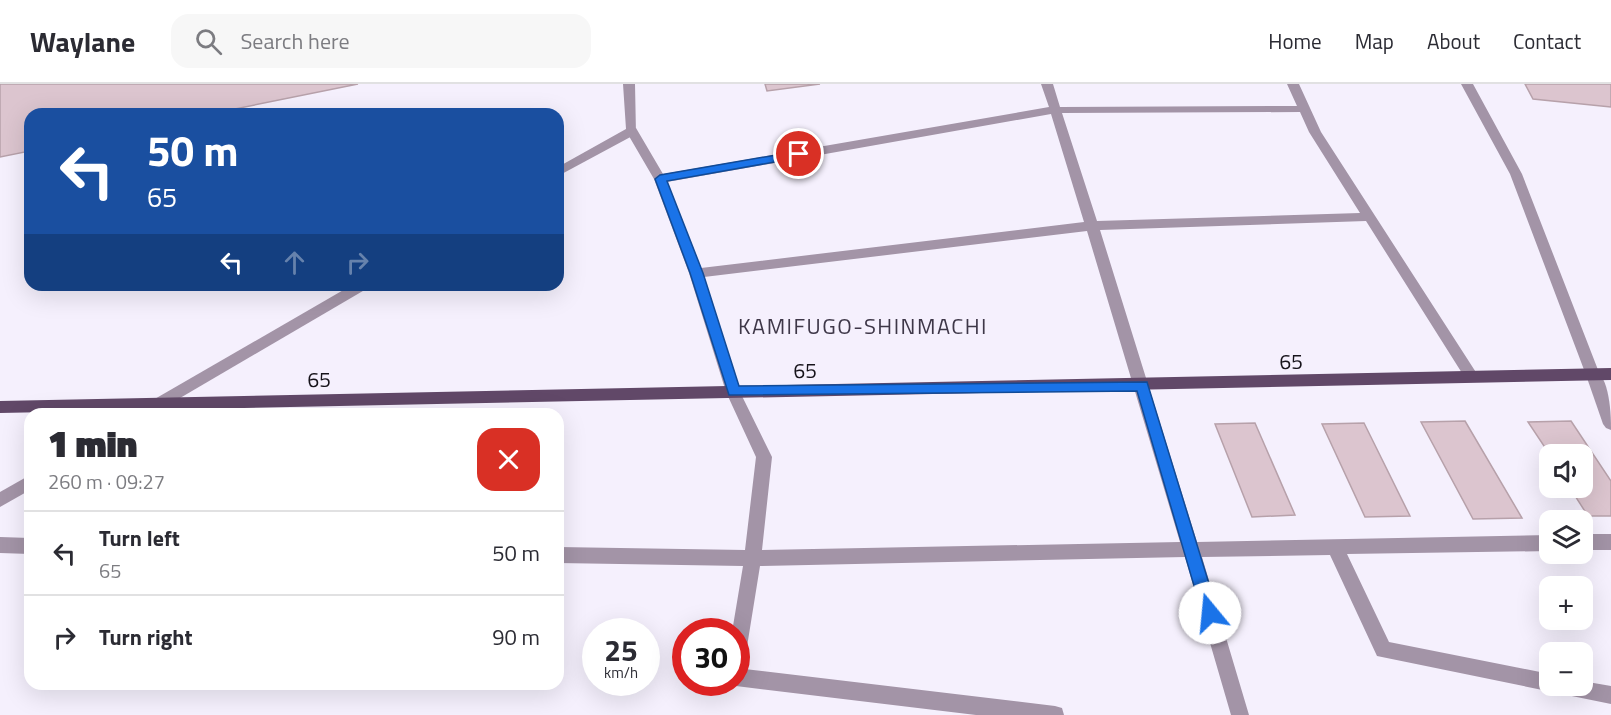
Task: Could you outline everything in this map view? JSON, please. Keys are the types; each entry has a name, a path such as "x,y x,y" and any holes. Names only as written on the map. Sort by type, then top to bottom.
{"main road":[{"name":"65","path":"0,407 1142,386 1611,374"}],"street":[{"path":"628,84 632,131 660,179 696,273 734,392 764,457 753,558 743,618"},
{"path":"1047,84 1142,386 1240,715"},
{"path":"1293,84 1315,132 1472,377"},
{"path":"1467,84 1516,174 1611,424"},
{"path":"660,179 1054,110 1305,109"},
{"path":"564,169 632,131"},
{"path":"696,273 1091,226 1371,217"},
{"path":"152,408 353,291"},
{"path":"0,500 24,486"},
{"path":"1593,542 1611,542"},
{"path":"564,555 753,558 1192,552 1539,543"},
{"path":"0,545 24,546"},
{"path":"1335,548 1383,650 1539,681"},
{"path":"750,679 1055,715"},
{"path":"1593,692 1611,695"}],"building":[{"path":"0,84 358,84 240,108 24,108 24,152 0,157"},
{"path":"765,84 820,84 767,91"},
{"path":"1525,84 1611,84 1611,107 1533,99"},
{"path":"1465,421 1522,518 1473,519 1421,422"},
{"path":"1571,421 1586,444 1543,444 1528,422"},
{"path":"1255,423 1295,515 1252,517 1215,424"},
{"path":"1364,423 1410,516 1365,517 1322,424"},
{"path":"1593,454 1611,481 1611,516 1593,516 1593,510 1584,510 1576,498 1593,498"}],"district":[{"name":"KAMIFUGO-SHINMACHI","path":"863,326"}],"route":[{"path":"799,154 660,179 696,273 734,392 1142,386 1210,613"}]}
